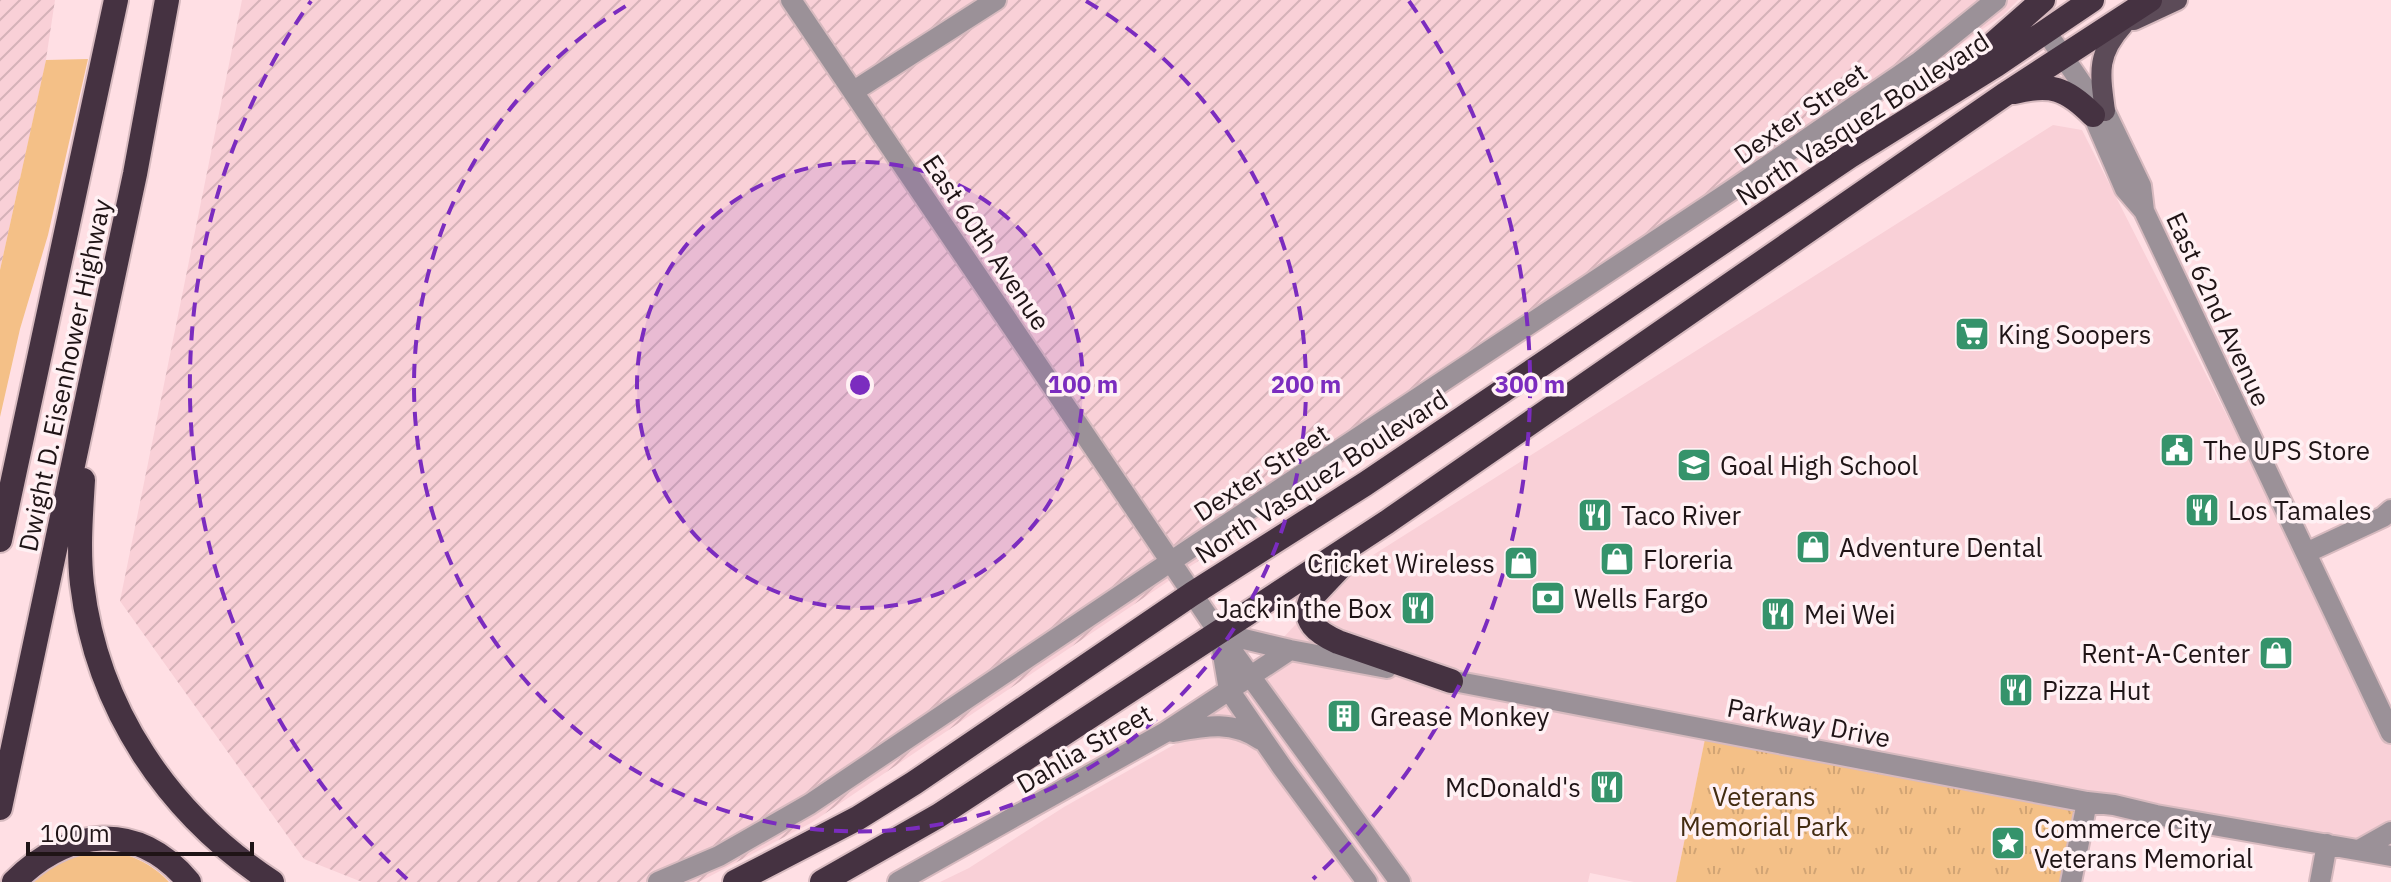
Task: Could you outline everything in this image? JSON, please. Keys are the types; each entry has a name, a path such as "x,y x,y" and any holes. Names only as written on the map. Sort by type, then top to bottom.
{"highway":[{"name":"Dwight D. Eisenhower Highway","path":"0,540 116,0"},
{"name":"Dwight D. Eisenhower Highway","path":"0,808 135,174 167,0"},
{"path":"1850,156 1956,76 2043,0"},
{"name":"North Vasquez Boulevard","path":"735,882 858,818 914,783 1192,594 1365,484 1850,156 1996,65 2092,0"},
{"path":"822,882 938,816 1387,522 2004,95 2058,49 2150,0"},
{"path":"2004,95 2041,87 2069,93 2096,108"},
{"path":"0,470 35,382"},
{"path":"90,389 81,511 82,583 91,629 108,685 139,748 172,794 209,834 272,882"},
{"path":"1387,522 1312,597 1308,609 1312,623 1321,635 1451,681"},
{"path":"14,882 44,855 66,844 90,839 132,842 156,852 189,882"}],"main road":[{"path":"2058,49 2123,25 2177,0"},
{"path":"2096,108 2103,56 2109,41 2123,25"}],"street":[{"name":"East 60th Avenue","path":"791,0 1192,594 1400,882"},
{"path":"854,91 996,0"},
{"name":"Dexter Street","path":"658,882 719,856 810,804 1732,190 1919,62 1996,0"},
{"name":"East 62nd Avenue","path":"2058,49 2096,108 2125,189 2144,211 2390,732"},
{"path":"2306,553 2383,517 2391,510"},
{"name":"East 60th Avenue","path":"1219,633 1229,690 1367,882"},
{"name":"Parkway Drive","path":"1219,633 1451,681 2156,815 2391,856"},
{"name":"Dahlia Street","path":"898,882 1164,733 1290,650"},
{"path":"1164,733 1227,725 1243,729 1267,745"},
{"path":"2071,882 2087,802"},
{"path":"2359,850 2391,832"},
{"path":"2320,882 2327,844"}],"shaded area":[{"path":"0,0 55,0 45,66 0,270"},
{"path":"242,0 2018,0 2003,15 1894,90 811,823 699,882 362,882 304,859 120,601"},
{"path":"2053,125 2082,130 2391,739 2391,857 1707,730 1676,882 1634,882 1590,873 1588,882 940,882 969,868 1064,807 1193,734 1343,574"}],"green space":[{"path":"88,59 48,235 20,329 0,417 0,270 46,60"},
{"name":"Veterans Memorial Park","path":"1707,729 2087,802 2071,882 1676,882"},
{"path":"103,849 139,860 169,882 25,882 53,860"}],"place":[{"name":"King Soopers","path":"1972,334"},
{"name":"The UPS Store","path":"2177,450"},
{"name":"Goal High School","path":"1694,465"},
{"name":"Los Tamales","path":"2202,510"},
{"name":"Taco River","path":"1595,515"},
{"name":"Adventure Dental","path":"1813,547"},
{"name":"Floreria","path":"1617,559"},
{"name":"Cricket Wireless","path":"1521,563"},
{"name":"Wells Fargo","path":"1548,598"},
{"name":"Jack in the Box","path":"1418,608"},
{"name":"Mei Wei","path":"1778,614"},
{"name":"Rent-A-Center","path":"2276,653"},
{"name":"Pizza Hut","path":"2016,690"},
{"name":"Grease Monkey","path":"1344,716"},
{"name":"McDonald's","path":"1607,787"},
{"name":"Commerce City Veterans Memorial","path":"2008,843"}]}
